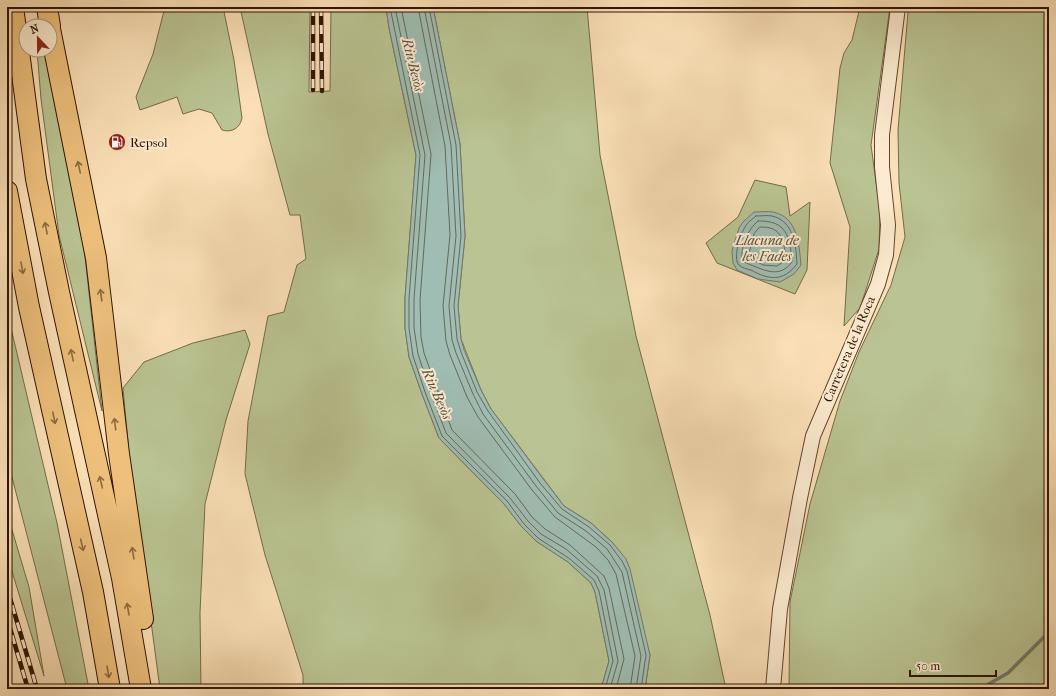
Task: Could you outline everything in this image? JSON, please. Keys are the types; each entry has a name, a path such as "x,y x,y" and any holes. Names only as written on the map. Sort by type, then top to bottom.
{"highway":[{"path":"13,7 36,179 60,300 122,578 141,689"},
{"path":"47,7 49,18"},
{"path":"56,58 96,258 122,482 148,652 148,689"},
{"path":"7,191 29,307 93,592 110,689"},
{"path":"7,208 14,229"}],"street":[{"name":"Carretera de la Roca","path":"773,689 780,608 813,436 878,284 886,255 888,225 882,167 882,135 898,7"}],"green space":[{"path":"165,7 223,7 234,60 242,118 241,122 235,129 229,131 222,130 212,113 199,109 183,114 177,97 140,110 136,97 153,54"},
{"path":"240,7 310,7 309,92 330,91 331,7 386,7 389,28 416,155 405,298 405,328 409,357 439,438 504,504 521,526 536,541 568,562 591,583 595,592 609,661 601,689 303,689 303,675 265,555 245,474 248,421 268,316 284,312 297,265 306,259 300,215 290,215 268,134"},
{"path":"433,7 587,7 600,155 636,336 710,615 726,689 645,689 650,655 613,543 591,523 564,506 491,409 481,390 461,339 458,306 465,236 460,144"},
{"path":"860,7 890,7 871,145 880,212 879,249 860,308 844,326 850,227 830,163 840,68 844,53 852,40"},
{"path":"910,7 1049,7 1049,689 789,689 790,602 810,504 840,401 859,352 891,285 905,237 899,183 898,130 908,12"},
{"path":"38,58 48,58 81,220 102,411 59,235 41,99"},
{"path":"755,180 786,187 790,216 810,202 807,270 795,294 717,263 706,243 738,217"},
{"path":"7,311 57,523 89,689 67,689 7,458"},
{"path":"245,330 250,344 226,420 205,504 200,613 201,689 160,689 130,464 123,388 144,362 193,343"},
{"path":"7,513 29,587 44,676 7,555"}],"water":[{"name":"Riu Besòs","path":"386,7 433,7 460,144 465,236 458,306 461,339 464,350 491,409 564,506 591,523 613,543 626,559 630,569 650,655 645,689 601,689 609,661 595,592 591,583 568,562 536,541 521,526 504,504 439,438 422,394 409,357 405,328 405,298 416,155 389,28"},
{"name":"Llacuna de les Fades","path":"754,212 773,212 781,215 788,220 796,233 801,265 794,274 780,282 758,279 737,270 733,263 732,251 739,228"}],"waterway":[{"path":"980,689 1008,673 1049,632"}],"railway":[{"path":"313,7 313,90"},
{"path":"321,7 322,91"},
{"path":"7,588 37,689"},
{"path":"7,618 28,689"}],"place":[{"name":"Repsol","path":"117,142"}]}
